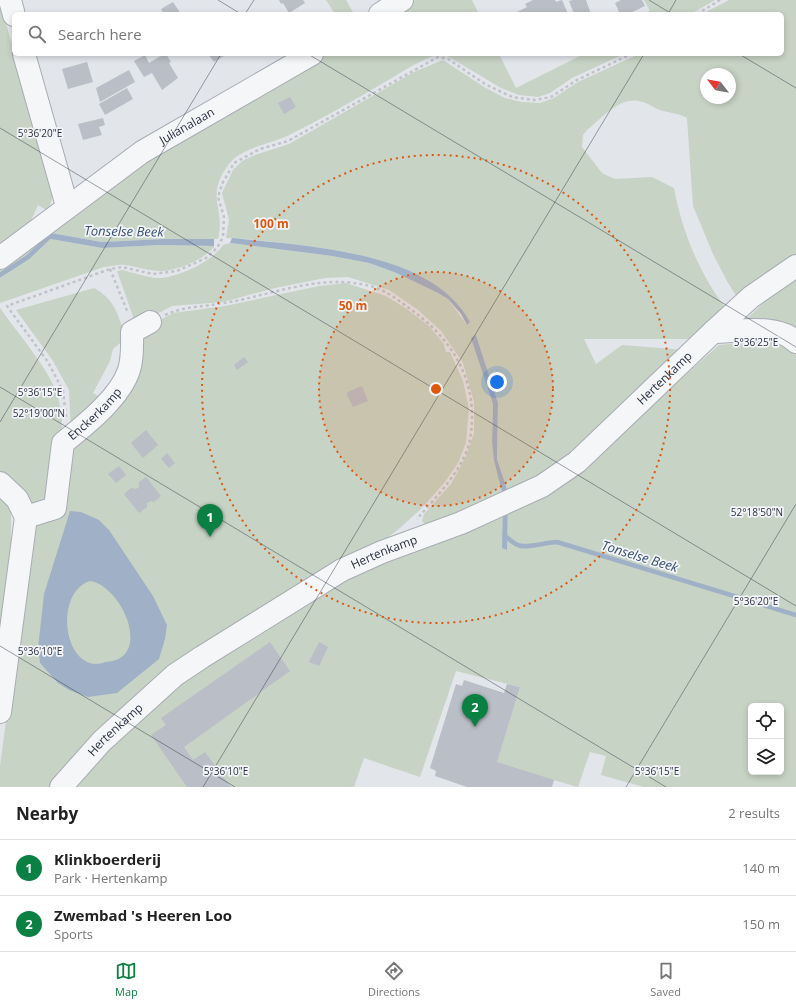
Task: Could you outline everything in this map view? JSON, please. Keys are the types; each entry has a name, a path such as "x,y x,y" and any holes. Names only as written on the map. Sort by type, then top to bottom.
{"street":[{"path":"10,0 13,12"},
{"path":"383,12 402,0"},
{"path":"25,56 67,206"},
{"name":"Julianalaan","path":"0,258 67,206 142,152 309,56"},
{"name":"Hertenkamp","path":"61,787 102,741 175,675 202,657 342,570 382,552 474,517 542,486 577,462 713,332 752,297 796,266"},
{"name":"Enckerkamp","path":"26,517 55,508 63,443 113,396 125,380 141,327"},
{"path":"713,332 734,332 756,329 785,334 796,342"},
{"path":"0,483 17,499 26,517 0,712"}],"path":[{"path":"700,12 720,0"},
{"path":"63,443 66,418 63,391 48,362 7,306 110,269 122,267 153,274 177,271 206,258 217,248 223,237 224,217 218,197 222,184 234,163 260,149 288,141 433,59 438,57 448,59 485,84 512,97 534,100 551,96 577,80 627,56"},
{"path":"110,269 124,302 141,327 178,308 224,303 300,285 346,281 371,286 394,297 436,329 450,346 462,366 472,407 470,440 461,462 446,486 415,521"}],"green space":[{"path":"326,0 346,0 353,12 334,12"},
{"path":"415,0 472,0 478,12 395,12"},
{"path":"644,0 715,0 694,12 647,12 650,11"},
{"path":"729,0 796,0 796,257 739,300 728,283 713,254 693,206 687,118 660,110 635,100 627,101 612,108 583,135 582,147 602,173 608,176 615,179 652,177 674,188 682,221 693,252 708,282 727,310 696,339 584,339 596,364 622,345 685,350 571,456 509,495 497,459 498,403 476,335 472,338 493,404 492,442 503,496 431,531 422,521 424,514 451,484 466,456 474,433 474,402 463,363 441,331 418,310 389,290 348,277 325,278 275,288 223,302 172,306 136,325 117,271 123,270 157,278 174,276 203,263 223,245 230,243 332,256 369,263 394,272 448,299 467,325 470,322 448,294 428,282 390,264 346,252 299,245 226,238 229,220 222,193 233,170 242,161 255,155 289,144 414,72 443,60 484,87 505,98 522,102 540,103 554,98 578,82 635,56 784,56 784,12 706,12"},
{"path":"0,3 12,44 12,56 15,56 53,185 52,199 48,211 38,205 29,225 0,247"},
{"path":"322,56 434,56 411,66 301,129 282,138 257,146 235,158 222,175 218,185 217,202 220,228 218,239 163,239 102,242 51,233 63,217 172,144"},
{"path":"447,56 500,56 516,88 580,56 620,56 572,78 550,93 538,97 519,95 501,88"},
{"path":"45,238 102,248 161,245 214,247 204,256 190,264 176,269 162,271 148,270 122,265 104,267 0,303 0,267"},
{"path":"796,275 796,335 743,323 775,291"},
{"path":"346,283 386,296 407,309 429,326 444,344 446,352 450,352 463,381 469,409 466,443 458,463 445,482 421,509 376,547 283,598 55,787 0,787 0,766 29,549 38,517 68,444 115,401 137,333 173,313 225,306 319,286"},
{"path":"94,288 112,303 126,338 113,349 110,361 93,393 104,399 71,433 69,390 53,361 16,310"},
{"path":"0,308 48,374 57,395 61,413 62,431 50,503 29,511 0,476"},
{"path":"772,340 796,355 796,787 644,787 601,775 606,756 590,752 578,787 496,764 520,687 456,671 420,777 364,758 354,787 68,787 182,676 298,602 503,509 503,535 507,550 508,506 579,470 719,345"},
{"path":"0,494 5,498 11,512 11,558 0,645"}],"water":[{"path":"51,233 102,242 163,239 214,239 214,246 161,245 102,248 45,238"},
{"path":"232,238 329,249 364,256 397,266 427,280 452,298 470,322 467,325 461,314 448,299 438,293 394,272 369,263 332,256 230,243"},
{"path":"476,335 498,403 497,459 509,495 503,496 494,460 492,442 493,404 471,338"},
{"path":"508,506 507,550 502,548 503,509"},
{"path":"70,511 81,512 99,520 109,530 153,596 167,625 165,639 159,659 117,693 88,697 69,690 58,683 40,663 38,648 44,594","holes":["90,581 99,584 108,590 122,609 130,631 130,642 127,651 121,658 94,664 83,659 75,650 70,638 67,624 68,610 72,597 79,587"]}],"building":[{"path":"279,0 303,0 305,3 291,12 288,12 283,3 281,4"},
{"path":"533,0 555,0 556,2 562,0 567,12 517,12 527,7 525,4"},
{"path":"586,0 590,12 573,12 569,1"},
{"path":"621,0 642,0 645,6 632,12 619,12 615,3"},
{"path":"173,2 180,12 163,12 161,9"},
{"path":"146,56 149,63 161,56 167,56 171,62 169,63 178,78 162,90 152,73 144,77 134,61"},
{"path":"210,56 224,56 214,62"},
{"path":"87,62 93,82 68,89 62,69"},
{"path":"129,70 135,82 100,102 96,88"},
{"path":"127,88 133,99 105,115 99,104"},
{"path":"290,97 296,107 284,114 278,103"},
{"path":"103,118 105,125 99,127 102,135 83,140 78,124"},
{"path":"244,357 248,362 237,370 234,365"},
{"path":"362,386 368,401 353,407 346,393"},
{"path":"146,430 158,445 143,458 131,443"},
{"path":"167,453 175,463 169,468 161,459"},
{"path":"119,466 126,475 116,483 108,474"},
{"path":"146,477 161,496 154,502 151,501 147,503 147,507 139,513 124,494 131,488 136,489 139,487 139,482"},
{"path":"270,642 290,671 184,747 193,760 205,752 231,787 187,787 151,735 166,725 161,718"},
{"path":"319,642 328,647 319,666 309,662"},
{"path":"464,680 504,693 507,684 520,687 497,762 554,780 552,787 467,787 435,776 436,771 430,768 456,684 462,686"}],"waterway":[{"name":"Tonselse Beek","path":"0,275 28,257 50,236 53,237"},
{"name":"Tonselse Beek","path":"505,533 505,536 521,546 557,542 796,615"}],"place":[{"name":"Klinkboerderij","path":"210,537"},
{"name":"Zwembad 's Heeren Loo","path":"475,727"}]}
